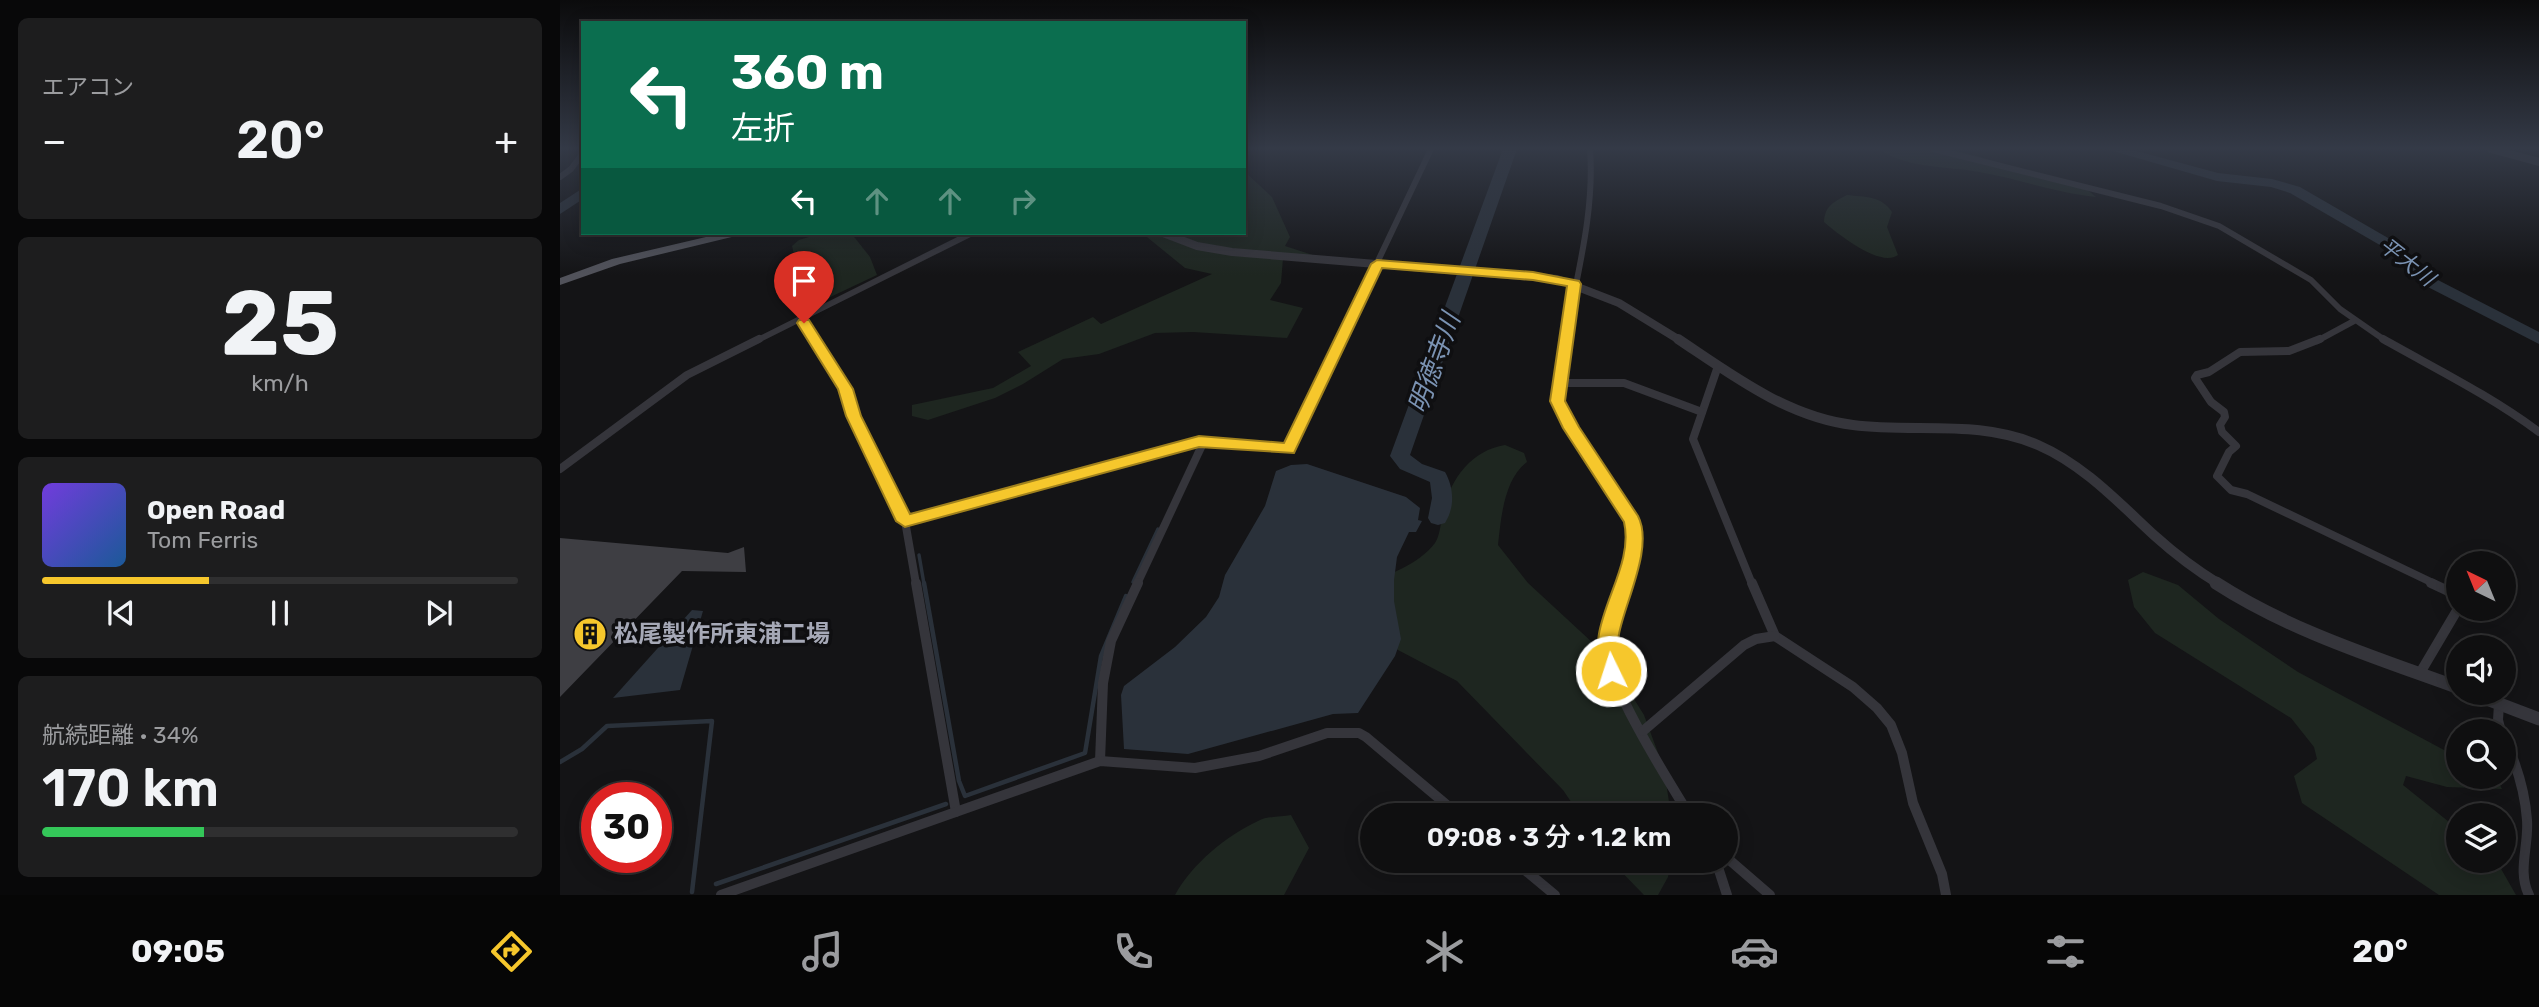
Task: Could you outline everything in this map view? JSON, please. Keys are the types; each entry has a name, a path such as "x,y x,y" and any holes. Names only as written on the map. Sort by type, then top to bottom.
{"main road":[{"path":"560,282 616,261 727,235"}],"street":[{"path":"905,521 1204,441 1289,449 1411,191"},
{"path":"1590,191 1557,401 1632,521 1635,532 1632,555 1607,648 1611,671 1683,803"},
{"path":"2100,191 2161,206 2219,226 2311,279 2354,321 2432,368 2505,406 2539,432"},
{"path":"560,469 687,375 961,235"},
{"path":"1168,235 1197,246 1233,252 1545,277 1605,296 1790,408 1832,423 1874,428 1981,428 2019,437 2045,447 2082,470 2163,544 2212,580 2281,618 2446,683"},
{"path":"800,318 846,389 853,416 905,521 956,811"},
{"path":"2354,321 2307,346 2288,351 2240,352 2209,372 2197,375 2195,379 2206,397 2224,412 2220,425 2222,432 2236,446 2229,452 2217,476 2231,490 2247,494 2446,590"},
{"path":"1718,366 1693,439 1734,542 1775,636 1853,687 1877,708 1891,725 1902,753 1913,803 1938,864 1946,895"},
{"path":"1558,383 1624,383 1702,412"},
{"path":"1100,761 1103,683 1111,641 1204,441"},
{"path":"2420,674 2450,621"},
{"path":"1643,731 1744,645 1756,639 1775,636"},
{"path":"2502,705 2539,719"},
{"path":"721,895 1100,761 1180,769 1216,766 1259,756 1327,733 1359,733 1444,803"},
{"path":"2516,764 2524,790 2527,824 2523,882 2529,895"},
{"path":"1738,867 1770,895"},
{"path":"1528,873 1555,895"},
{"path":"1720,873 1727,895"}],"shaded area":[{"path":"1246,191 1265,191 1272,197 1290,237 1285,246 1325,259 1283,258 1281,283 1270,300 1303,308 1287,338 1193,332 1155,333 1099,354 1063,359 995,398 928,420 912,416 912,405 993,388 1031,366 1018,352 1093,317 1101,324 1212,274 1185,268 1144,235 1246,235"},
{"path":"2061,191 2089,191 2096,197"},
{"path":"1847,195 1872,198 1888,207 1892,212 1887,227 1898,255 1890,258 1870,253 1824,222 1831,205"},
{"path":"815,235 853,235 870,257 877,275 807,308 792,246 799,240"},
{"path":"1505,445 1524,453 1527,462 1513,478 1509,489 1502,511 1498,545 1528,583 1607,656 1644,715 1664,769 1669,803 1572,803 1563,790 1457,681 1398,650 1369,623 1365,584 1403,568 1428,551 1437,540 1446,500 1457,478 1473,460 1493,448"},
{"path":"1307,464 1406,497 1420,508 1418,520 1422,521 1416,532 1409,532 1397,557 1394,601 1401,639 1395,656 1358,713 1333,714 1188,754 1124,749 1121,695 1124,686 1175,647 1206,617 1219,597 1225,575 1265,506 1276,471 1291,465"},
{"path":"2143,572 2178,585 2219,619 2298,672 2446,751 2446,787 2406,776 2403,785 2446,820 2446,873 2503,873 2516,895 2439,895 2302,803 2294,776 2317,759 2314,747 2291,718 2155,633 2134,607 2128,580"},
{"path":"692,610 703,611 680,690 613,698"},
{"path":"1291,815 1309,848 1284,895 1175,895 1200,862 1234,835 1262,819"},
{"path":"1623,873 1669,873 1658,895 1644,895"}],"building":[{"name":"松尾製作所東浦工場","path":"560,538 728,553 744,547 746,572 682,571 560,697"}],"waterway":[{"name":"明徳寺川","path":"1438,518 1442,498 1442,485 1438,477 1407,464 1400,456 1495,191"},
{"name":"平大川","path":"2296,191 2390,245 2428,281 2539,339"},
{"path":"560,210 581,194"},
{"path":"1133,582 1158,529"},
{"path":"919,555 924,584"},
{"path":"924,583 959,781 965,796 1085,753 1101,656 1126,596"},
{"path":"560,762 582,749 607,726 712,721 692,892"},
{"path":"716,884 946,804"}],"place":[{"name":"松尾製作所東浦工場","path":"590,634"}],"route":[{"path":"804,323 846,389 853,416 905,521 1199,441 1289,449 1377,264 1533,276 1574,284 1557,401 1571,428 1632,521 1635,532 1632,555 1609,632 1607,648 1611,671"}]}
